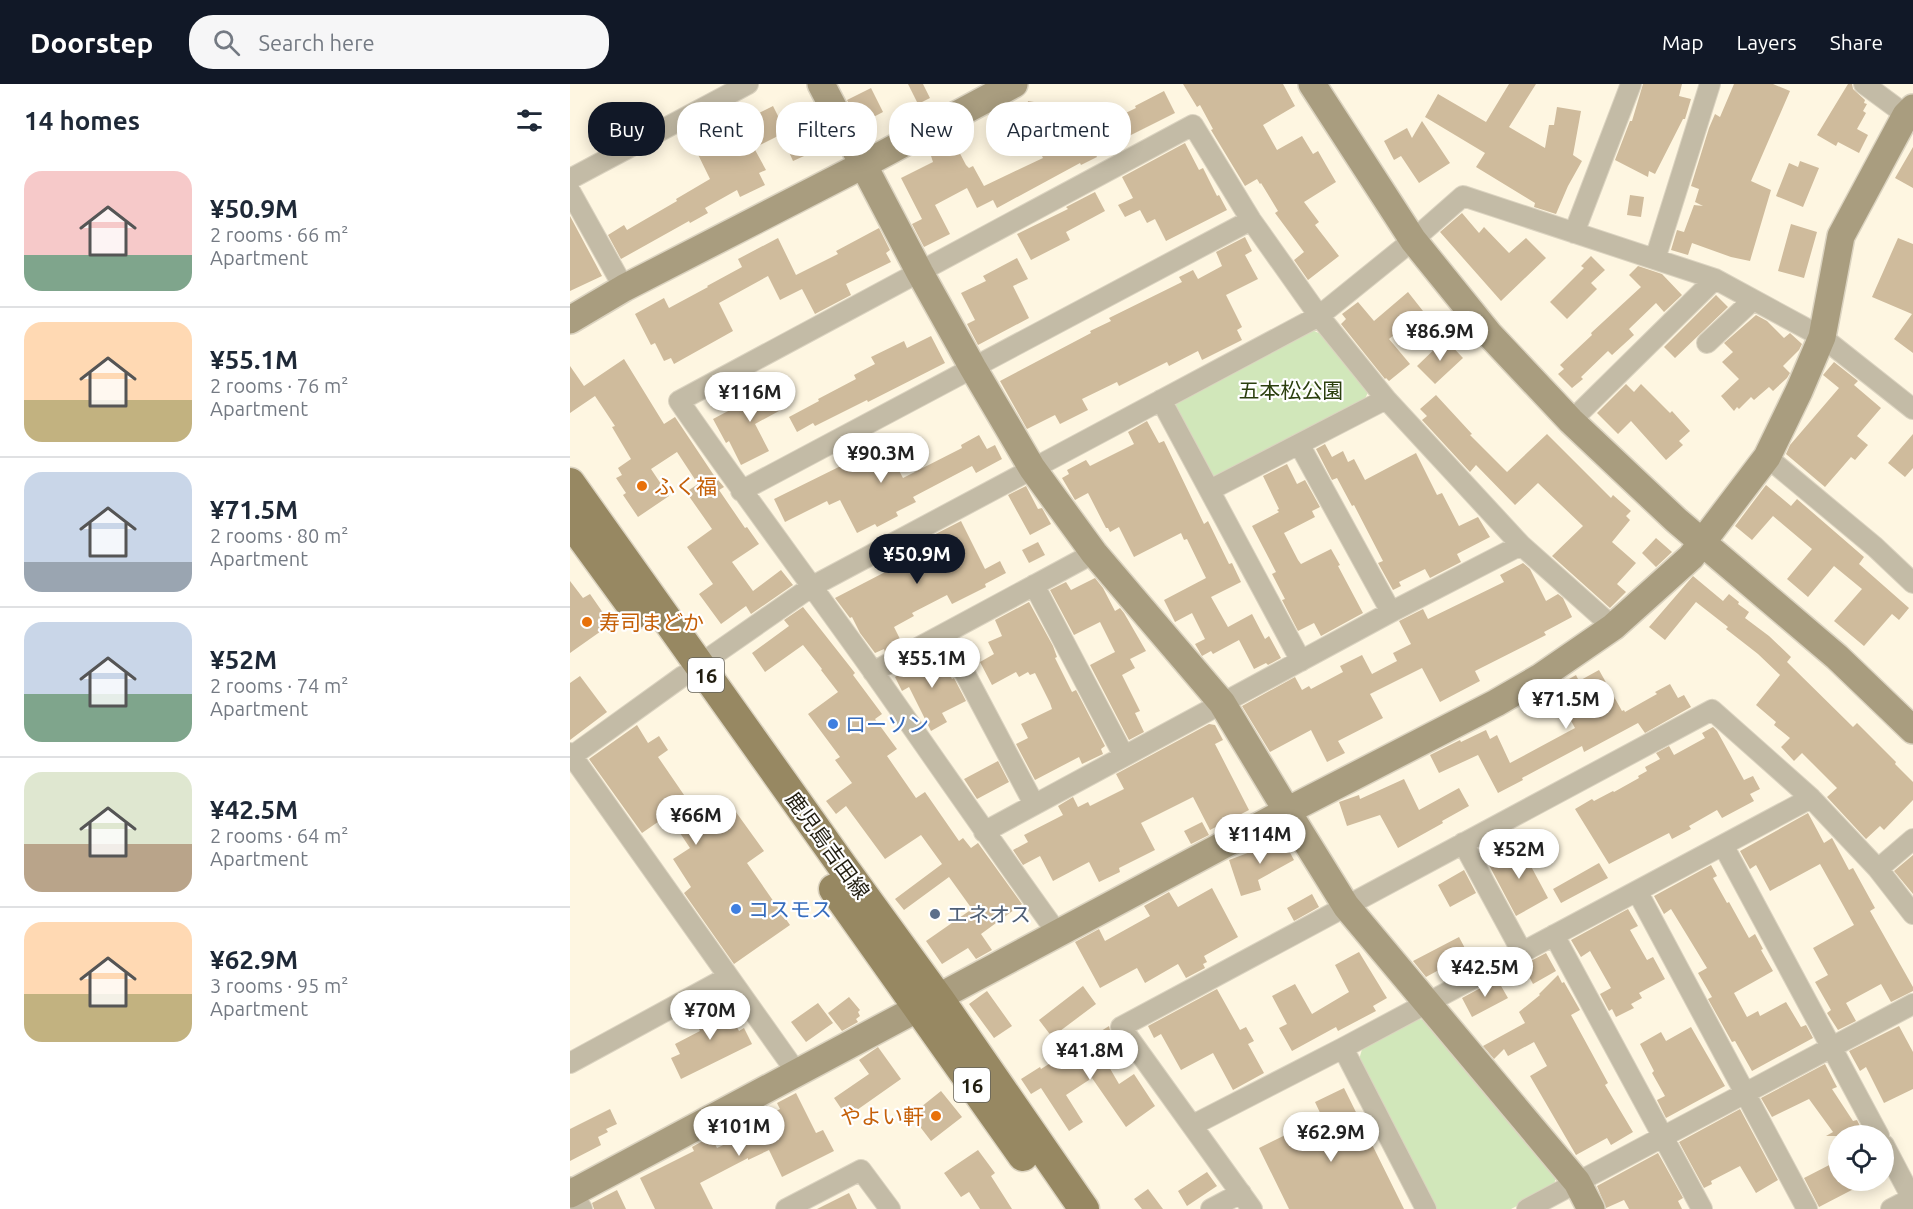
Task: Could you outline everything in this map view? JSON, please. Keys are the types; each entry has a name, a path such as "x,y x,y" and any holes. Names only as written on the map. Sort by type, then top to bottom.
{"main road":[{"name":"鹿児島吉田線","path":"570,483 691,670 928,1004 1084,1209"},
{"name":"鹿児島吉田線","path":"570,521 691,670"},
{"name":"鹿児島吉田線","path":"928,1004 1060,1209"}],"street":[{"path":"570,179 748,84"},
{"path":"820,84 920,273 1032,468 1094,553 1222,703 1346,906 1577,1182 1591,1209"},
{"path":"570,320 624,288 1014,84"},
{"path":"1312,84 1413,240 1489,333 1571,421 1702,543 1837,657 1913,730"},
{"path":"1574,233 1631,84"},
{"path":"1655,260 1710,84"},
{"path":"574,1196 797,1073 1496,703 1539,678 1612,627 1691,557 1767,457 1799,391 1822,337 1841,236 1909,111 1864,84"},
{"path":"1058,934 679,401 1193,125 1251,220 1319,316 1386,399 1521,544 1612,627"},
{"path":"570,191 624,288"},
{"path":"797,1073 571,754 811,587 1319,316 1463,196 1715,279 1822,337 1913,409"},
{"path":"741,491 1251,220"},
{"path":"1571,421 1715,279"},
{"path":"1707,343 1753,300"},
{"path":"1210,490 1386,399"},
{"path":"1161,400 1301,661"},
{"path":"1299,444 1391,612"},
{"path":"1767,457 1875,547 1913,584"},
{"path":"984,832 1521,544"},
{"path":"873,672 1094,553"},
{"path":"1034,585 1124,756"},
{"path":"944,634 1034,804"},
{"path":"1211,1209 1246,1201 1121,1027 1712,710 1811,798 1878,870 1913,914"},
{"path":"1193,1125 1343,1048 1811,798"},
{"path":"1878,870 1913,839"},
{"path":"1463,843 1522,952"},
{"path":"1724,845 1873,1125"},
{"path":"1637,891 1807,1209"},
{"path":"1554,935 1702,1209"},
{"path":"570,1063 728,977"},
{"path":"1527,1209 1913,1004"},
{"path":"1343,1048 1426,1209"},
{"path":"1891,1209 1912,1199 1894,1164"},
{"path":"786,1209 861,1170 890,1209"}],"green space":[{"name":"五本松公園","path":"1312,330 1321,334 1369,390 1364,401 1218,477 1211,475 1175,407 1178,400"},
{"path":"1415,1018 1424,1020 1556,1178 1553,1187 1511,1209 1435,1209 1358,1063 1363,1046"}],"building":[{"path":"908,84 923,84 930,98 917,102"},
{"path":"1183,84 1283,84 1295,106 1263,125 1277,150 1302,136 1313,154 1318,151 1336,182 1304,202 1319,222 1315,225 1339,256 1308,280 1294,260 1304,252 1275,213 1278,211 1261,183 1257,179 1245,186 1211,130 1213,129 1200,105 1197,107"},
{"path":"1509,84 1536,84 1509,127 1545,148 1549,125 1554,125 1557,107 1581,111 1573,155 1582,161 1556,214 1534,207 1535,203 1476,167 1485,153 1425,117 1438,94 1486,122"},
{"path":"1643,84 1682,84 1679,96 1691,99 1685,119 1655,174 1649,171 1648,177 1615,160 1630,121 1632,121"},
{"path":"1734,84 1773,84 1790,91 1751,181 1771,190 1750,261 1731,257 1692,243 1688,255 1671,250 1677,230 1684,232 1694,205 1703,206 1695,202 1699,189 1691,186 1709,128 1715,114 1720,117"},
{"path":"1848,84 1852,84 1853,89 1867,104 1863,111 1866,113 1857,129 1868,135 1859,153 1838,142 1836,146 1817,135"},
{"path":"871,88 883,112 877,115 877,102 848,102 847,100"},
{"path":"1164,91 1175,113 1131,135 1131,110 1136,108 1135,106"},
{"path":"773,106 776,112 776,137 764,143 764,110"},
{"path":"1422,121 1450,163 1419,183 1401,156 1394,160 1384,141 1407,128 1412,138"},
{"path":"1185,143 1199,170 1203,168 1227,210 1166,241 1155,219 1147,223 1140,210 1125,217 1118,205 1133,198 1122,177"},
{"path":"1913,147 1913,188 1895,178"},
{"path":"699,156 758,156 766,170 759,173 765,185 740,197 737,190 705,208 708,213 690,223 689,221 621,259 608,235 624,225 627,230 710,179"},
{"path":"791,156 804,156 793,161"},
{"path":"931,156 961,156 969,168 973,166 984,186 1043,158 1042,156 1097,157 1081,165 1080,163 997,208 993,200 977,208 967,188 935,205 950,234 924,247 912,224 922,219 901,178 933,162"},
{"path":"1800,161 1819,168 1803,207 1776,196 1789,163 1798,167"},
{"path":"1095,192 1105,211 1066,232 1070,240 1031,260 1017,234 1068,209 1066,207"},
{"path":"1630,195 1644,197 1641,217 1627,215"},
{"path":"1462,213 1479,233 1484,227 1509,253 1526,238 1546,258 1501,301 1440,232"},
{"path":"570,216 602,276 570,291"},
{"path":"1791,224 1817,232 1804,278 1778,271"},
{"path":"879,228 890,250 886,253 891,262 846,284 851,295 815,314 802,289 780,300 768,276 719,303 733,331 674,364 671,358 664,361 655,343 651,345 635,314 664,298 669,308 742,267 738,259 778,238 796,275 838,254 836,251"},
{"path":"1245,237 1252,251 1245,255 1258,279 1226,295 1242,327 1237,330 1242,340 1202,360 1198,351 1169,366 1167,362 1119,386 1117,382 1082,399 1088,410 1060,424 1055,415 1027,429 1000,381 1091,333 1090,331 1111,321 1109,318 1182,282 1179,277 1193,270 1198,279 1222,266 1216,252"},
{"path":"1898,238 1913,244 1913,353 1894,339 1912,314 1872,297"},
{"path":"1591,256 1605,270 1591,283 1597,289 1567,319 1550,302 1584,268 1581,266"},
{"path":"1017,258 1028,279 1013,286 1029,318 978,345 967,324 975,320 961,293 986,281 983,276"},
{"path":"1638,266 1662,274 1682,295 1664,312 1656,303 1629,329 1634,335 1612,355 1608,351 1572,388 1558,374 1564,369 1560,365 1641,287 1629,275"},
{"path":"1408,292 1423,311 1389,339 1410,364 1389,381 1341,324 1346,319 1342,314 1358,302 1374,321"},
{"path":"1716,295 1728,307 1675,358 1664,347"},
{"path":"1756,315 1767,321 1784,338 1790,333 1802,344 1783,366 1790,373 1787,378 1773,391 1769,387 1754,400 1751,397 1734,411 1721,396 1739,379 1722,362 1733,352 1724,343"},
{"path":"931,336 945,363 868,402 867,400 815,426 813,423 797,432 789,417 856,379 854,375 875,364 871,357 904,341 907,348"},
{"path":"1445,339 1463,358 1435,384 1417,366"},
{"path":"624,359 664,424 675,417 724,487 719,490 759,544 732,562 753,591 781,570 793,585 751,614 746,606 721,624 699,594 713,584 687,547 712,529 686,492 698,484 677,452 651,469 669,496 638,517 623,495 626,493 616,478 622,475 618,468 631,459 612,427 615,426 595,396 570,413 570,366 584,386"},
{"path":"1834,362 1858,381 1854,385 1881,408 1857,436 1868,445 1855,460 1851,457 1825,487 1786,454 1790,445 1839,388 1823,375"},
{"path":"779,384 790,405 755,424 769,451 741,465 729,441 726,443 713,419"},
{"path":"1626,384 1634,392 1641,384 1670,413 1672,411 1690,431 1679,441 1683,445 1666,460 1631,421 1618,434 1597,413"},
{"path":"1436,395 1472,434 1470,435 1507,472 1547,434 1611,498 1613,495 1631,511 1626,516 1630,520 1612,542 1636,563 1617,584 1626,592 1610,608 1552,556 1583,526 1538,483 1515,505 1476,465 1470,472 1422,420 1427,416 1420,409"},
{"path":"1147,421 1159,443 1164,441 1204,524 1208,521 1229,564 1232,563 1241,582 1211,597 1228,627 1252,614 1265,639 1269,636 1281,658 1268,665 1266,663 1254,669 1239,640 1213,654 1211,651 1202,656 1195,644 1205,639 1192,613 1175,622 1164,600 1206,578 1187,539 1184,540 1181,533 1134,557 1119,527 1110,532 1088,493 1075,500 1062,478 1069,474 1067,470 1086,460 1090,466 1134,444 1128,432"},
{"path":"1913,434 1913,468 1905,477 1888,463"},
{"path":"979,435 987,449 995,445 1002,459 976,473 972,466 913,497 916,502 896,512 898,516 877,527 875,524 857,533 840,500 829,505 827,501 785,522 774,499 859,457 858,454 883,441 903,478 962,448 961,445"},
{"path":"1325,444 1332,457 1343,451 1348,462 1354,459 1365,480 1416,453 1437,495 1442,493 1459,526 1478,517 1490,537 1457,554 1461,562 1430,578 1425,569 1399,582 1401,586 1393,590 1378,563 1383,561 1354,505 1352,506 1337,478 1332,480 1316,449"},
{"path":"1287,464 1297,484 1305,480 1320,507 1312,511 1315,517 1284,533 1301,564 1331,549 1363,613 1321,636 1314,623 1298,631 1272,574 1276,572 1252,526 1279,512 1263,476"},
{"path":"1766,485 1791,506 1797,499 1864,557 1859,564 1909,608 1899,620 1892,614 1864,646 1834,621 1862,589 1834,566 1808,597 1787,579 1812,549 1773,516 1752,540 1735,526"},
{"path":"1026,486 1038,509 1042,508 1051,524 1030,535 1008,495"},
{"path":"961,521 985,569 1000,561 1006,573 985,584 986,587 952,604 947,595 912,613 914,616 894,627 902,643 885,652 884,649 875,653 860,633 852,617 850,618 835,598 891,569 887,561"},
{"path":"1656,538 1672,552 1656,567 1642,553"},
{"path":"1038,542 1045,555 1029,563 1022,550"},
{"path":"1523,563 1530,569 1546,601 1558,594 1563,598 1572,617 1544,632 1546,635 1475,671 1480,681 1440,702 1422,668 1370,694 1383,718 1338,741 1345,753 1327,762 1311,730 1270,752 1242,706 1295,677 1302,690 1309,686 1311,689 1343,672 1340,666 1362,655 1372,674 1397,661 1393,653 1411,644 1399,621 1423,609 1428,619 1504,582 1500,575"},
{"path":"1693,576 1723,601 1729,594 1739,602 1738,604 1749,612 1745,618 1791,657 1787,662 1853,727 1857,723 1913,782 1913,800 1884,830 1880,826 1866,839 1827,797 1837,788 1802,753 1794,761 1781,747 1790,738 1774,725 1776,722 1756,705 1780,675 1726,629 1728,627 1696,602 1665,640 1649,627"},
{"path":"1095,578 1115,611 1120,608 1124,613 1146,651 1130,659 1135,668 1122,675 1140,711 1135,713 1144,732 1129,740 1090,665 1115,652 1100,622 1074,635 1050,590 1066,582 1071,590"},
{"name":"寿司まどか","path":"570,581 583,598 590,594 608,620 601,625 604,629 570,653"},
{"path":"1029,602 1053,646 1057,657 1055,658 1072,692 1076,690 1105,746 1101,749 1103,754 1082,764 1079,757 1035,780 1016,744 1028,738 1021,724 1052,709 1050,703 1035,673 1030,675 1028,672 1019,677 1016,672 992,685 980,662 994,654 988,642 1002,636 995,620"},
{"path":"803,607 855,673 853,675 882,714 875,719 897,749 887,756 916,798 925,792 959,841 963,838 971,848 978,843 1022,904 981,934 992,950 976,959 968,948 942,964 926,941 972,909 949,877 904,910 895,899 942,864 921,835 885,859 846,806 836,814 826,801 852,783 835,760 840,757 808,714 838,692 822,669 803,645 765,672 752,653 789,626 784,620"},
{"path":"938,652 966,701 942,713 947,722 931,731 909,687 902,691 895,677 898,675 896,673"},
{"path":"1599,670 1622,711 1625,712 1657,694 1655,692 1670,684 1678,698 1684,695 1691,707 1645,733 1638,723 1584,752 1582,746 1498,793 1478,755 1439,773 1430,755 1486,730 1490,739 1497,735 1510,763 1575,728 1553,688 1576,675 1579,681"},
{"path":"580,676 607,712 570,740 570,683"},
{"path":"1209,724 1215,725 1223,740 1215,744 1249,810 1210,830 1193,797 1141,823 1155,850 1119,868 1120,872 1099,882 1089,862 1053,881 1040,856 1023,865 1013,850 1028,842 1024,835 1063,815 1058,806 1073,797 1078,807 1088,802 1090,806 1124,789 1116,774"},
{"path":"637,725 648,743 659,736 668,750 658,757 706,827 733,808 764,851 747,863 790,925 734,964 684,893 691,887 673,859 690,848 668,815 642,833 589,759"},
{"path":"1713,727 1744,780 1753,776 1760,789 1750,794 1754,801 1722,818 1717,810 1689,826 1691,829 1672,839 1669,833 1609,864 1575,809 1639,778 1638,776 1647,771 1645,767 1660,759 1656,753 1669,746 1674,755 1705,738 1702,733"},
{"path":"998,761 1009,782 977,799 964,779"},
{"path":"1404,779 1419,810 1459,788 1469,806 1398,848 1380,815 1347,826 1339,802 1359,795 1360,799"},
{"path":"1808,813 1824,843 1832,838 1849,870 1853,868 1875,908 1870,911 1913,987 1913,991 1891,1002 1881,984 1846,1003 1856,1021 1838,1030 1827,1013 1831,1010 1815,982 1828,975 1813,948 1854,925 1820,864 1770,891 1756,865 1750,869 1740,851"},
{"path":"1202,822 1209,835 1191,844 1184,831"},
{"path":"1281,836 1294,860 1258,880 1261,890 1241,896 1229,860 1253,851"},
{"path":"1524,841 1531,854 1526,857 1548,898 1516,916 1489,865 1512,852 1510,849"},
{"path":"1913,855 1913,894 1894,871"},
{"path":"1599,863 1608,878 1561,903 1553,889"},
{"path":"1711,865 1717,876 1713,878 1727,903 1729,902 1749,938 1755,934 1773,971 1734,993 1747,1017 1758,1011 1760,1016 1786,1002 1801,1027 1806,1025 1813,1038 1752,1071 1735,1041 1732,1042 1708,999 1712,997 1698,973 1707,968 1671,909 1664,914 1654,896"},
{"path":"1464,870 1476,893 1450,907 1438,885"},
{"path":"1212,888 1238,937 1204,956 1207,962 1203,964 1205,968 1186,978 1178,964 1145,983 1137,968 1100,988 1075,942 1099,929 1105,941 1150,916 1144,906 1169,892 1178,907"},
{"path":"1312,894 1319,907 1294,921 1287,908"},
{"path":"1628,909 1638,926 1630,930 1647,960 1653,957 1665,979 1639,993 1642,998 1631,1004 1634,1008 1616,1017 1612,1009 1609,1011 1600,994 1611,988 1590,951 1581,957 1571,940"},
{"path":"1459,937 1468,954 1426,977 1413,961"},
{"path":"1359,952 1387,998 1373,1006 1376,1011 1338,1031 1336,1027 1292,1051 1279,1028 1287,1024 1272,996 1295,984 1312,1014 1349,992 1335,965"},
{"path":"1546,953 1556,971 1533,984 1523,965"},
{"path":"1558,975 1580,1010 1571,1015 1608,1083 1605,1085 1633,1132 1611,1145 1607,1138 1576,1155 1530,1076 1547,1066 1534,1042 1508,1056 1504,1049 1494,1059 1483,1046 1525,1023 1519,1012 1540,995"},
{"path":"1497,979 1508,998 1472,1017 1462,998"},
{"path":"1083,986 1096,1004 1052,1037 1039,1020"},
{"path":"1217,989 1240,1030 1246,1027 1254,1041 1248,1044 1264,1073 1233,1090 1213,1053 1181,1070 1161,1034 1154,1038 1148,1026"},
{"path":"987,991 1012,1026 994,1038 969,1004"},
{"path":"849,997 860,1010 858,1012 860,1016 856,1019 858,1022 842,1031 828,1013"},
{"path":"720,1002 726,1015 730,1013 739,1031 744,1028 752,1044 681,1079 671,1058 680,1054 675,1044 700,1031 692,1015"},
{"path":"818,1003 833,1023 806,1042 791,1022"},
{"path":"1109,1026 1111,1034 1122,1049 1105,1060 1119,1084 1134,1074 1155,1106 1126,1127 1092,1078 1066,1095 1083,1122 1069,1131 1041,1088 1031,1094 1021,1079"},
{"path":"1899,1026 1913,1052 1913,1089 1884,1103 1866,1067 1860,1071 1849,1051"},
{"path":"1691,1027 1725,1086 1666,1118 1657,1100 1665,1096 1640,1044 1661,1032 1666,1041"},
{"path":"878,1047 901,1079 847,1117 834,1098 869,1074 859,1060"},
{"path":"1825,1064 1837,1087 1832,1089 1853,1121 1857,1120 1860,1125 1828,1125 1809,1099 1772,1117 1761,1098"},
{"path":"1344,1088 1404,1209 1289,1209 1259,1148 1322,1117 1315,1102"},
{"name":"やよい軒","path":"941,1091 962,1117 931,1141 911,1115"},
{"path":"796,1093 816,1133 823,1130 834,1151 782,1177 769,1150 748,1160 748,1158 700,1183 713,1209 655,1209 640,1178 694,1151 692,1147 706,1139 709,1145 714,1142 717,1148 756,1129 753,1123 780,1109 777,1103"},
{"path":"610,1109 617,1124 606,1129 608,1132 598,1137 601,1145 570,1161 570,1129"},
{"path":"1740,1109 1778,1180 1756,1193 1740,1166 1711,1181 1712,1184 1704,1188 1679,1142"},
{"path":"978,1150 995,1173 991,1176 1012,1209 980,1209 969,1192 961,1197 944,1173"},
{"path":"1658,1153 1683,1198 1678,1201 1682,1209 1629,1209 1624,1200 1606,1208 1597,1186"},
{"path":"1828,1166 1828,1191 1850,1191 1819,1207 1804,1178"},
{"path":"1207,1172 1217,1186 1187,1206 1178,1191"},
{"path":"1148,1189 1163,1209 1142,1209 1134,1199"},
{"path":"617,1190 626,1209 594,1209 592,1203"},
{"path":"849,1193 857,1209 817,1209"}],"place":[{"name":"ふく福","path":"642,486"},
{"name":"寿司まどか","path":"587,622"},
{"name":"ローソン","path":"833,724"},
{"name":"コスモス","path":"736,909"},
{"name":"エネオス","path":"935,914"},
{"name":"やよい軒","path":"936,1116"}]}
